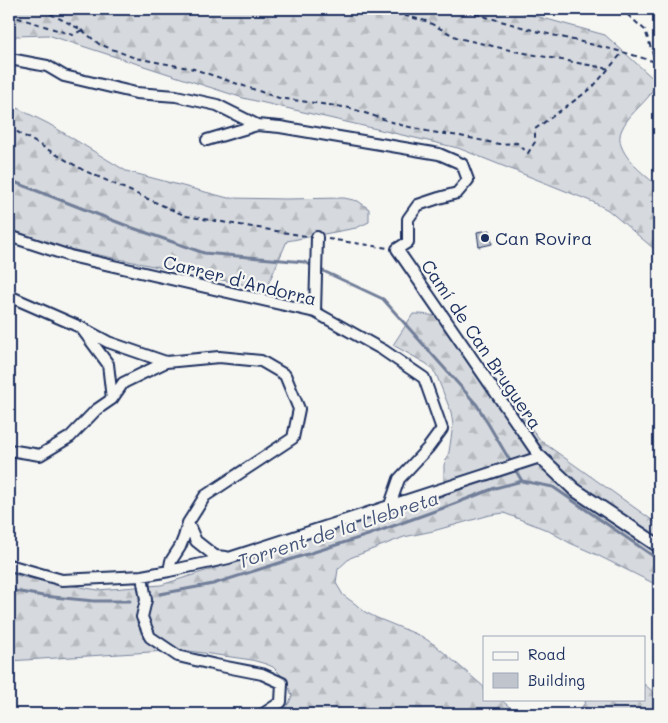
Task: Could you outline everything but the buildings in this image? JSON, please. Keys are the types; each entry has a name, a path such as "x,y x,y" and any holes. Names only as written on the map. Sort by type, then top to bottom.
{"street":[{"path":"10,59 47,66 64,76 136,93 176,96 217,106 257,125"},
{"path":"207,140 257,125"},
{"name":"Camí de Can Bruguera","path":"257,125 439,154 462,164 468,180 457,193 418,205 408,220 408,242 398,249 540,457"},
{"name":"Carrer d'Andorra","path":"9,236 70,256 315,312 383,350 424,378 442,429 428,448 398,479 390,505"},
{"path":"315,312 317,237"},
{"path":"9,296 80,327 108,342 166,362"},
{"path":"80,327 108,364 112,399"},
{"path":"9,450 40,455 70,437 96,410 112,399 123,383 166,362 219,357 262,360 285,375 299,409 293,438 205,496 188,524 182,542 171,561 169,571"},
{"path":"9,566 62,580 142,576 169,571 230,558 540,457 575,490 659,546"},
{"path":"188,524 196,541 215,556 230,558"},
{"path":"142,576 146,600 142,617 150,637 178,656 262,674 282,683 281,702 263,714"}],"path":[{"path":"41,9 82,30 99,44 135,58 194,70 278,98 350,108 380,119 431,132 499,144 517,143 528,152 535,142 535,129 592,88 623,52"},
{"path":"378,9 426,20 458,38 514,51 610,69"},
{"path":"458,9 658,63"},
{"path":"621,9 645,30 658,63"},
{"path":"9,15 73,35 82,30"},
{"path":"9,21 16,17"},
{"path":"9,127 83,170 186,216 398,249"}],"green space":[{"path":"9,9 510,9 605,35 657,82 649,96 625,124 620,137 621,146 631,162 659,187 659,253 608,210 593,202 458,148 243,98 48,35 16,36 9,45"},
{"path":"9,104 49,124 126,171 228,198 344,198 358,201 369,209 369,222 356,228 287,241 266,289 40,243 9,232"},
{"path":"413,314 436,317 446,321 456,329 541,441 659,525 659,586 547,530 504,513 404,537 350,558 338,569 336,583 343,595 365,612 421,636 435,645 483,686 483,700 501,700 518,714 279,714 289,703 292,696 283,677 273,667 252,660 182,650 9,661 9,573 27,578 98,590 161,585 444,496 444,465 449,452 453,425 451,412 436,374 427,364 393,345"},
{"path":"646,686 659,697 659,714 576,714 586,700 646,700"}],"waterway":[{"path":"9,180 130,227 204,253 304,262 313,266"},
{"path":"319,269 383,299 477,405 522,481 553,487 659,560"},
{"name":"Torrent de la Llebreta","path":"160,594 213,584 368,535 495,488 522,481"},
{"name":"Torrent de la Llebreta","path":"9,590 43,596 94,601 130,601"}],"place":[{"name":"Can Rovira","path":"485,238"}]}
